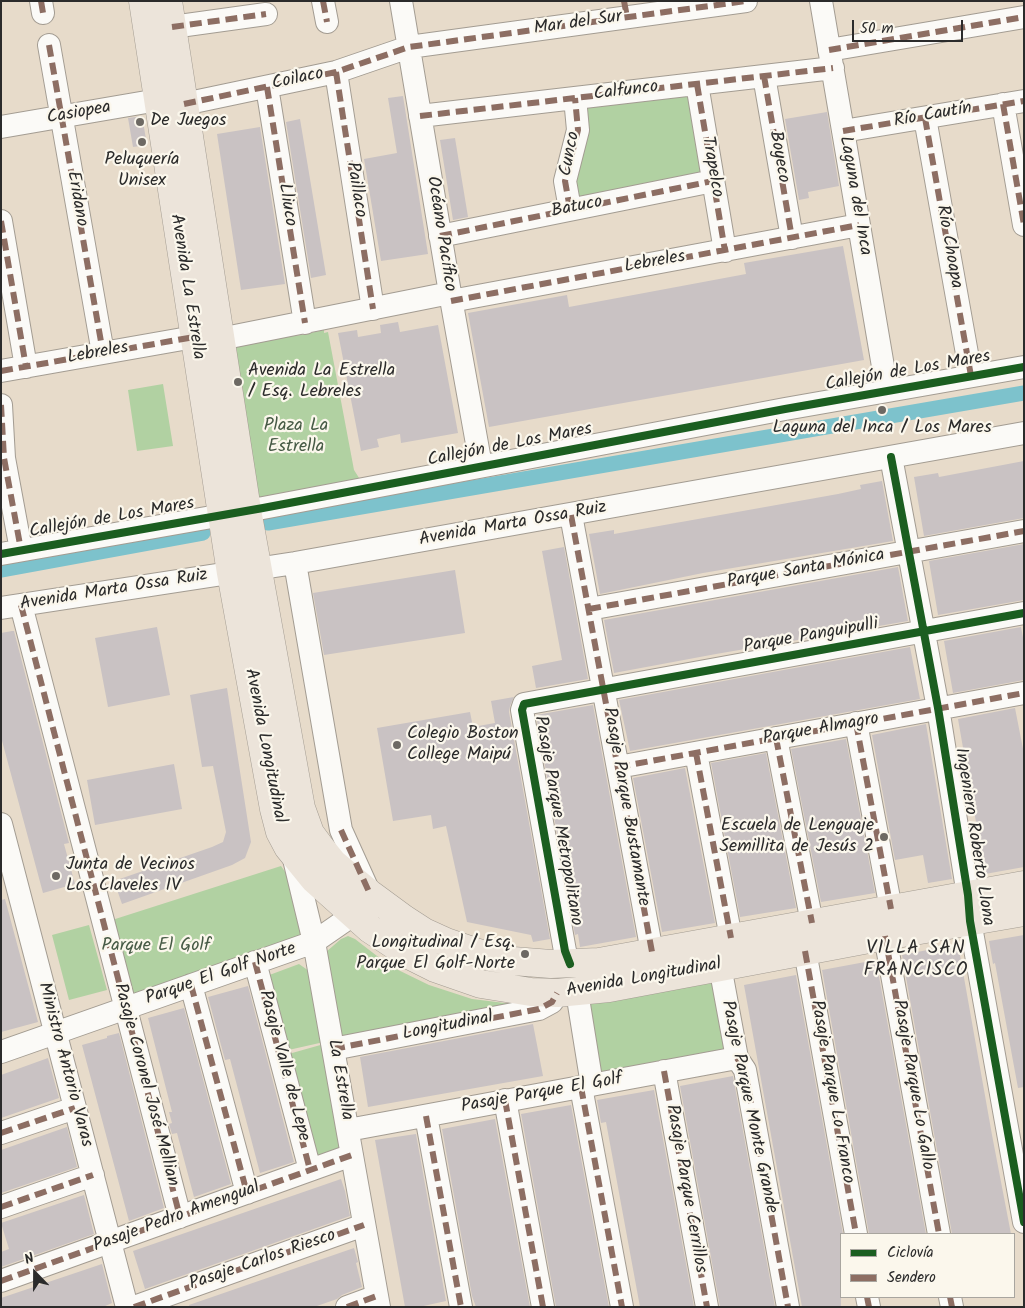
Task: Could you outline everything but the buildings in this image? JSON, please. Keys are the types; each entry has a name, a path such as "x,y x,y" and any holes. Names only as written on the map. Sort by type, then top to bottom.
{"main road":[{"name":"Avenida La Estrella","path":"143,1 158,100 207,338 234,512 231,573"},
{"name":"Avenida La Estrella","path":"170,14 184,104 207,338"},
{"name":"Avenida La Estrella","path":"234,512 257,569"},
{"name":"Avenida Longitudinal","path":"257,569 303,816 310,833 326,855 370,894 424,932 468,951 513,961 570,964 599,962 891,909 969,908 1024,912"},
{"name":"Avenida Longitudinal","path":"231,573 280,832 293,855 314,879 353,915 382,938 411,956 458,977 505,989 567,993 609,988 885,936 969,908 1024,885"}],"street":[{"name":"Océano Pacífico","path":"402,1 450,297 481,466"},
{"name":"Mar del Sur","path":"409,47 625,9 746,1"},
{"name":"Laguna del Inca","path":"821,1 887,390"},
{"path":"170,14 266,14"},
{"name":"Calfunco","path":"420,116 764,76 831,59 1024,17"},
{"name":"Eridano","path":"49,45 102,353"},
{"name":"Coilaco","path":"184,104 336,72 409,47"},
{"name":"Paillaco","path":"336,72 373,309"},
{"name":"Boyeco","path":"764,76 792,238"},
{"name":"Trapelco","path":"697,84 725,250"},
{"name":"Lliuco","path":"267,87 305,323"},
{"name":"Cunco","path":"570,210 565,181 578,130 575,98"},
{"name":"Casiopea","path":"1,127 158,100"},
{"path":"1013,103 1024,225"},
{"name":"Río Cautín","path":"843,131 1013,103"},
{"name":"Río Choapa","path":"925,118 971,376"},
{"name":"Batuco","path":"440,236 714,181"},
{"path":"1,221 26,367"},
{"name":"Lebreles","path":"1,371 102,353 305,323 373,309 725,250 859,225"},
{"name":"Callejón de Los Mares","path":"11,552 887,390 1024,367"},
{"path":"1,405 11,552"},
{"name":"Avenida Marta Ossa Ruiz","path":"11,606 295,563 1024,433"},
{"name":"Ingeniero Roberto Llona","path":"891,457 938,708 969,908 1024,1222"},
{"name":"Pasaje Parque Bustamante","path":"571,515 652,952"},
{"name":"Parque Santa Mónica","path":"588,609 1024,531"},
{"path":"295,563 341,830 370,894"},
{"name":"Pasaje Coronel José Mellian","path":"11,606 126,1008 180,1217"},
{"name":"Parque Panguipulli","path":"604,690 1024,613"},
{"name":"Pasaje Parque Metropolitano","path":"570,964 565,951 522,708 527,703 604,690"},
{"name":"Parque Almagro","path":"618,767 938,708 1023,696"},
{"path":"856,724 891,909"},
{"path":"776,738 812,923"},
{"path":"696,753 731,938"},
{"name":"Ministro Antorio Varas","path":"1,824 127,1307"},
{"name":"La Estrella","path":"293,855 314,942 378,1302"},
{"name":"Parque El Golf Norte","path":"1,1052 314,942 353,915 370,894"},
{"name":"Pasaje Parque Lo Gallo","path":"885,936 939,1233"},
{"name":"Pasaje Parque Lo Franco","path":"805,951 856,1233"},
{"name":"Pasaje Valle de Lepe","path":"255,962 310,1170"},
{"name":"Pasaje Parque Monte Grande","path":"720,966 737,1058 745,1070 788,1307"},
{"path":"191,985 247,1193"},
{"path":"567,993 587,1086 622,1307"},
{"name":"Longitudinal","path":"333,1049 539,1009 567,993"},
{"name":"Pasaje Parque El Golf","path":"348,1130 737,1058"},
{"name":"Pasaje Parque Cerrillos","path":"664,1071 707,1307"},
{"path":"505,1100 543,1307"},
{"path":"1,1133 75,1108"},
{"path":"426,1116 461,1307"},
{"name":"Pasaje Pedro Amengual","path":"1,1280 110,1243 352,1155"},
{"path":"1,1207 93,1175"},
{"name":"Pasaje Carlos Riesco","path":"134,1307 364,1225"},
{"path":"347,1307 378,1302"}],"green space":[{"path":"692,92 706,179 575,203 571,180 583,104"},
{"name":"Plaza La Estrella","path":"324,330 324,333 328,332 354,470 361,481 255,498 229,343 301,335"},
{"path":"163,384 173,446 137,451 128,390"},
{"name":"Parque El Golf","path":"281,866 291,880 305,933 275,946 127,999 109,921"},
{"path":"89,925 107,990 69,1000 52,935"},
{"path":"348,936 355,939 390,966 429,985 472,999 513,1004 341,1040 326,952 341,939"},
{"path":"299,964 309,971 324,1042 284,1051 264,977"},
{"path":"711,977 725,1050 597,1078 584,1005"},
{"path":"324,1044 347,1152 313,1164 285,1055"}],"waterway":[{"path":"268,523 1024,393"},
{"path":"1,570 203,533"}],"marked path":[{"path":"41,1 43,13"},
{"path":"323,1 327,22"},
{"path":"624,1 627,17"},
{"path":"184,104 336,72 409,47 746,1"},
{"path":"172,27 266,14"},
{"path":"829,50 1024,17"},
{"path":"49,45 103,353"},
{"path":"420,116 833,68"},
{"path":"336,72 373,309"},
{"path":"764,76 792,238"},
{"path":"697,84 725,251"},
{"path":"267,87 305,323"},
{"path":"570,209 565,181 578,130 575,98"},
{"path":"843,131 1024,101"},
{"path":"1003,104 1024,225"},
{"path":"925,118 971,376"},
{"path":"440,236 713,181"},
{"path":"1,221 26,367"},
{"path":"451,301 859,225"},
{"path":"1,371 194,337"},
{"path":"1,405 4,458 21,550"},
{"path":"571,515 652,952"},
{"path":"589,609 1024,531"},
{"path":"21,605 180,1217"},
{"path":"618,767 1024,693"},
{"path":"856,723 891,909"},
{"path":"776,738 812,923"},
{"path":"696,753 731,938"},
{"path":"341,830 370,894"},
{"path":"885,936 939,1233"},
{"path":"805,951 856,1233"},
{"path":"255,962 310,1170"},
{"path":"191,985 247,1193"},
{"path":"333,1049 539,1009 552,1002 557,993"},
{"path":"737,1058 745,1070 788,1307"},
{"path":"664,1071 707,1307"},
{"path":"581,1087 622,1307"},
{"path":"505,1100 543,1307"},
{"path":"1,1133 75,1108"},
{"path":"426,1116 461,1307"},
{"path":"1,1281 352,1155"},
{"path":"1,1207 93,1175"},
{"path":"134,1307 364,1225"},
{"path":"347,1307 377,1296"},
{"path":"867,1298 869,1307"},
{"path":"950,1298 952,1307"}],"cycle path":[{"path":"1,554 263,508 785,409 1024,367"},
{"path":"891,457 938,708 968,895 970,921 1024,1222"},
{"path":"570,964 565,951 522,710 524,704 1024,613"}],"place":[{"name":"De Juegos","path":"140,122"},
{"name":"Peluquería Unisex","path":"142,142"},
{"name":"Avenida La Estrella / Esq. Lebreles","path":"238,382"},
{"name":"Laguna del Inca / Los Mares","path":"882,410"},
{"name":"Colegio Boston College Maipú","path":"397,745"},
{"name":"Escuela de Lenguaje Semillita de Jesús 2","path":"884,837"},
{"name":"Junta de Vecinos Los Claveles IV","path":"56,876"},
{"name":"Longitudinal / Esq. Parque El Golf-Norte","path":"525,954"}],"district":[{"name":"VILLA SAN FRANCISCO","path":"916,961"}]}
